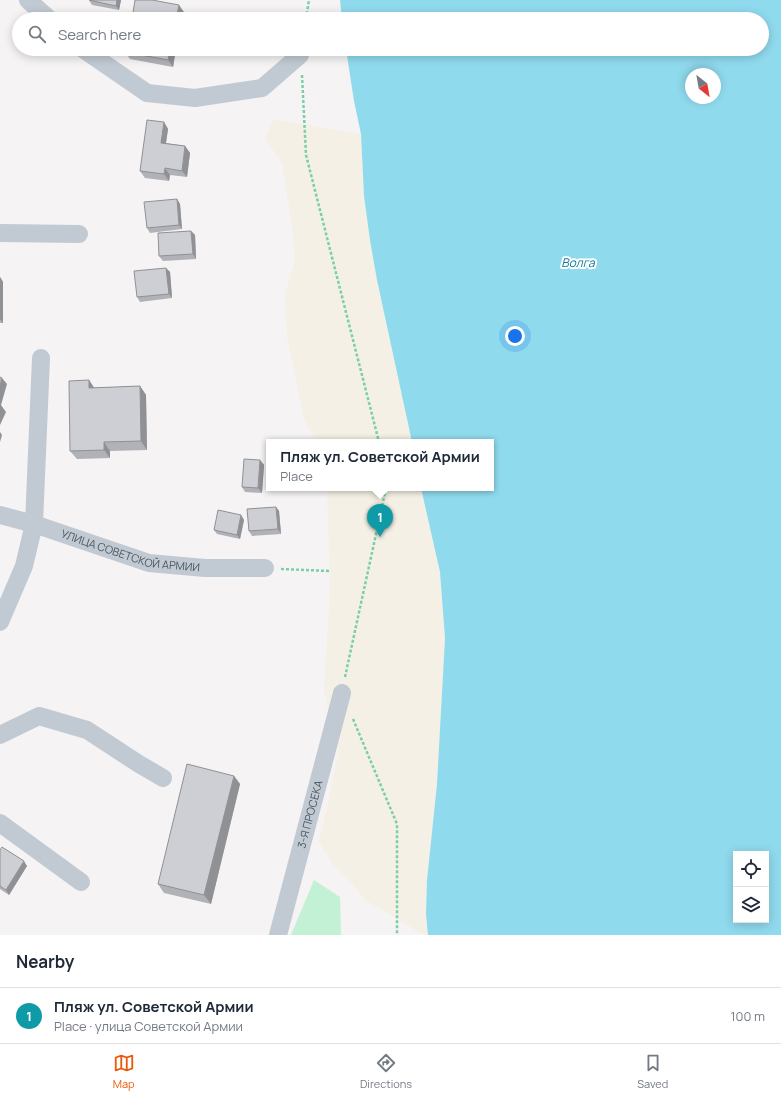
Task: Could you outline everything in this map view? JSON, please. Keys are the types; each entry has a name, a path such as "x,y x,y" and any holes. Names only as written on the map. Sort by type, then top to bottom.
{"street":[{"path":"28,0 41,12"},
{"path":"93,56 147,93 195,98 262,88 299,56"},
{"path":"0,233 79,234"},
{"path":"0,622 24,566 34,524 40,358"},
{"name":"УЛИЦА СОВЕТСКОЙ АРМИИ","path":"0,515 34,524 149,563 205,568 265,568"},
{"name":"3-Я ПРОСЕКА","path":"278,935 342,693"},
{"path":"0,735 39,716 87,730 163,778"},
{"path":"0,823 81,882"}],"path":[{"path":"307,12 309,0"},
{"path":"300,56 306,155 378,439"},
{"path":"385,491 342,693 397,824 397,935"},
{"path":"265,568 329,571"}],"green space":[{"path":"314,880 340,897 341,935 291,935"}],"sand":[{"path":"273,119 361,134 364,196 370,240 377,280 411,439 314,439 304,419 287,337 285,295 295,260 292,226 282,163 265,138"},
{"path":"327,491 422,491 440,572 445,638 437,784 427,880 426,914 428,935 424,935 365,900 354,886 334,866 319,842 339,751 324,690 330,590"}],"water":[{"name":"Волга","path":"340,0 781,0 781,935 428,935 426,914 427,880 437,784 445,638 440,572 422,491 494,491 494,439 411,439 377,280 370,240 364,196 361,134 347,56 769,56 769,12 341,12"}],"building":[{"path":"89,0 117,0 116,6"},
{"path":"135,0 152,0 179,5 178,12 133,12"},
{"path":"146,56 169,56 168,60"},
{"path":"147,120 164,122 161,143 185,146 182,171 165,168 164,174 140,171"},
{"path":"177,199 179,225 147,228 144,202"},
{"path":"191,231 193,254 159,256 158,233"},
{"path":"166,268 169,294 137,297 134,271"},
{"path":"89,380 89,388 140,386 141,441 104,442 104,450 70,451 69,381"},
{"path":"244,459 260,460 258,488 242,487"},
{"path":"276,507 278,529 249,531 247,509"},
{"path":"218,510 241,515 237,535 214,530"},
{"path":"187,764 234,776 204,895 158,884"},
{"path":"2,847 24,861 6,890 0,886 0,850"}],"place":[{"name":"Пляж ул. Советской Армии","path":"380,537"}]}
